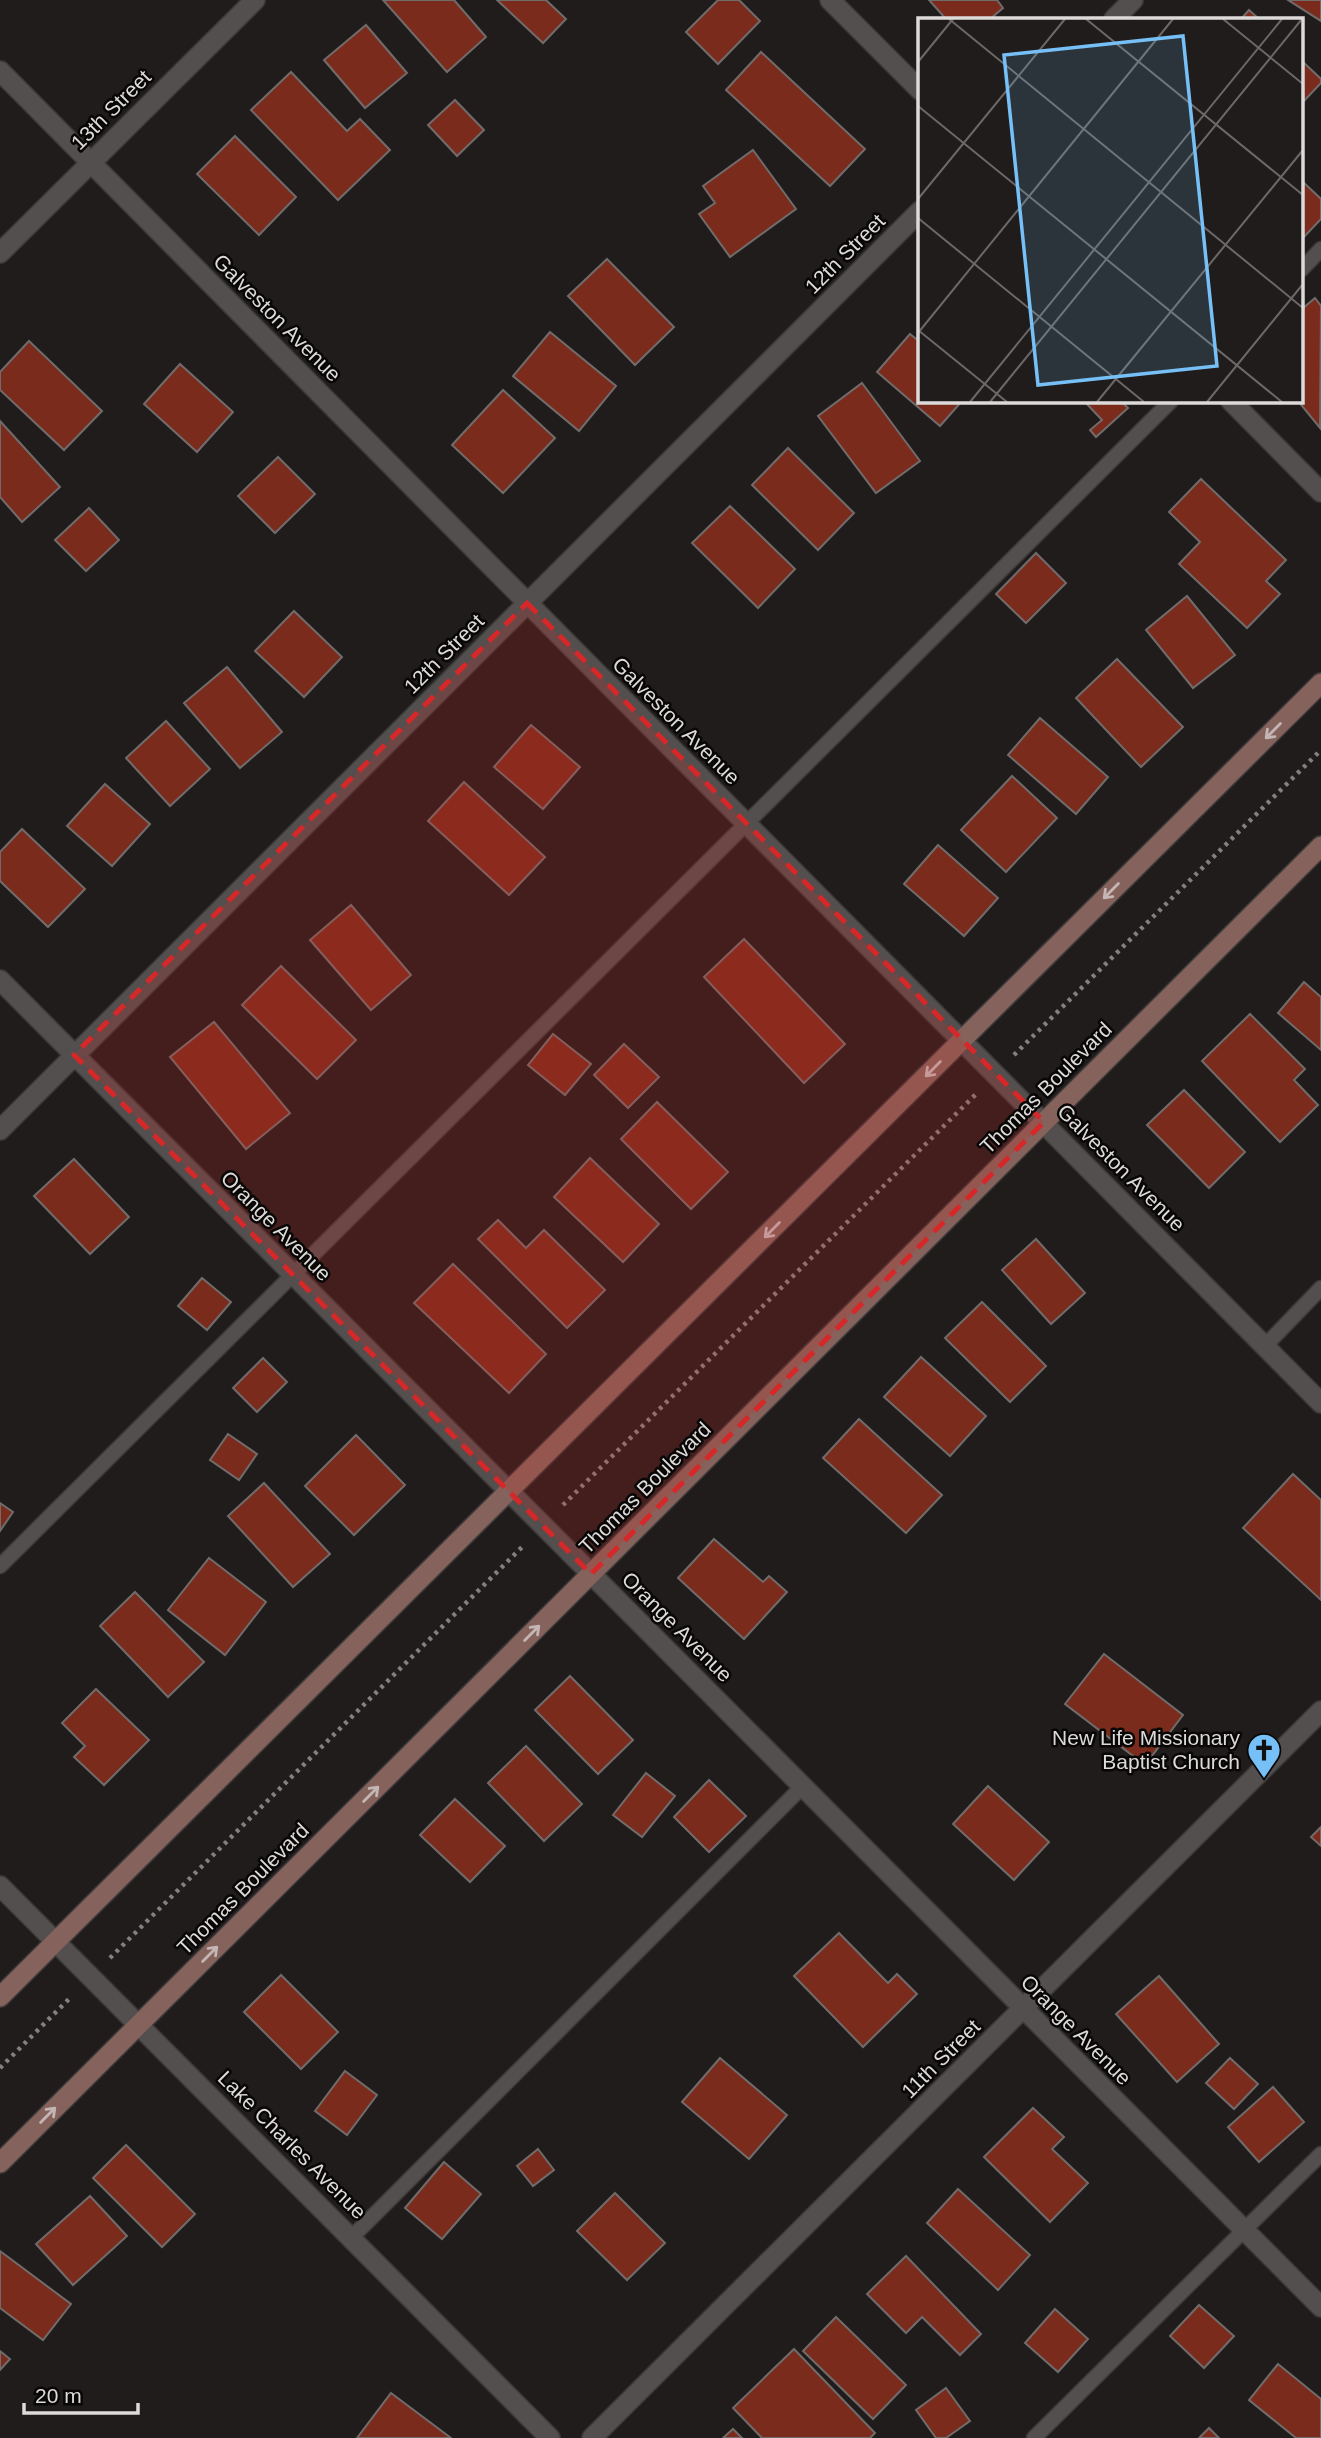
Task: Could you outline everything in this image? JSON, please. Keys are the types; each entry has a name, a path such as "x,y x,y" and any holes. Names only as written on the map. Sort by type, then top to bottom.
{"main road":[{"path":"0,1997 1321,683"},
{"name":"Thomas Boulevard","path":"0,2163 1321,846"}],"street":[{"name":"13th Street","path":"0,254 254,0"},
{"path":"830,0 918,88"},
{"path":"1115,18 1133,0"},
{"name":"Galveston Avenue","path":"0,71 1321,1403"},
{"name":"12th Street","path":"0,1130 918,213"},
{"path":"1232,402 1321,492"},
{"name":"Orange Avenue","path":"0,980 1321,2307"},
{"name":"11th Street","path":"593,2438 1321,1711"},
{"name":"Lake Charles Avenue","path":"0,1885 550,2438"}],"lane":[{"path":"1304,267 1321,249"},
{"path":"0,1566 1170,402"},
{"path":"1265,1346 1321,1288"},
{"path":"352,2237 803,1786"},
{"path":"1034,2438 1321,2154"}],"path":[{"path":"0,2068 1321,750"}],"highlighted area":[{"path":"527,603 1044,1122 591,1574 74,1055"}],"building":[{"path":"383,0 454,0 486,37 447,72"},
{"path":"497,0 546,0 566,19 543,43"},
{"path":"718,0 739,0 760,21 718,64 686,32"},
{"path":"929,0 997,0 1003,8 991,18 945,18"},
{"path":"1288,0 1321,0 1321,21"},
{"path":"1249,10 1258,18 1242,18"},
{"path":"366,25 407,73 365,108 324,60"},
{"path":"761,52 865,149 830,186 726,90"},
{"path":"1304,63 1321,79 1321,83 1304,101"},
{"path":"291,72 347,131 360,119 390,150 338,200 251,110"},
{"path":"455,100 484,130 457,156 428,125"},
{"path":"235,136 296,197 259,235 197,174"},
{"path":"753,150 796,209 730,257 699,214 715,203 703,186"},
{"path":"1304,183 1321,199 1321,219 1304,237"},
{"path":"607,259 674,327 635,365 568,296"},
{"path":"1315,298 1321,306 1320,428 1299,402 1304,402 1304,307"},
{"path":"550,332 616,386 579,431 513,376"},
{"path":"910,334 918,340 918,402 961,402 940,426 877,372"},
{"path":"29,341 102,411 64,450 0,390 0,372"},
{"path":"180,364 233,412 197,452 144,404"},
{"path":"862,383 920,461 876,493 818,416"},
{"path":"503,390 555,438 503,493 452,445"},
{"path":"1085,402 1122,402 1128,408 1096,437 1090,430 1102,420"},
{"path":"0,421 60,487 22,522 0,497"},
{"path":"788,448 854,513 818,550 752,485"},
{"path":"278,457 315,494 275,533 238,496"},
{"path":"1201,479 1286,560 1266,581 1280,594 1247,628 1179,564 1200,542 1169,512"},
{"path":"730,506 795,569 758,608 692,543"},
{"path":"89,508 119,540 86,571 55,540"},
{"path":"1036,553 1066,583 1026,623 996,594"},
{"path":"1187,596 1235,655 1193,688 1146,630"},
{"path":"294,611 342,657 304,697 255,651"},
{"path":"1117,659 1183,727 1141,767 1076,698"},
{"path":"227,667 282,732 240,768 184,703"},
{"path":"1040,718 1108,777 1076,814 1008,755"},
{"path":"166,721 210,769 170,806 126,758"},
{"path":"531,725 580,767 543,809 494,767"},
{"path":"1012,776 1057,818 1006,872 961,830"},
{"path":"464,782 545,857 509,895 428,821"},
{"path":"105,784 150,824 112,866 67,826"},
{"path":"22,829 85,889 48,927 0,881 0,852"},
{"path":"938,845 998,898 964,936 904,884"},
{"path":"351,905 411,975 371,1010 310,940"},
{"path":"744,939 845,1044 804,1083 704,977"},
{"path":"281,966 356,1040 317,1079 242,1005"},
{"path":"1304,982 1321,997 1321,1050 1278,1013"},
{"path":"1250,1014 1305,1069 1294,1080 1318,1105 1280,1142 1202,1061"},
{"path":"214,1022 290,1113 246,1149 170,1057"},
{"path":"553,1034 591,1064 565,1095 528,1065"},
{"path":"624,1044 659,1077 628,1108 594,1075"},
{"path":"1184,1090 1245,1152 1209,1188 1147,1125"},
{"path":"657,1102 728,1172 691,1209 621,1139"},
{"path":"590,1158 659,1224 623,1262 554,1197"},
{"path":"74,1159 129,1217 90,1254 34,1196"},
{"path":"498,1220 526,1248 544,1230 605,1290 567,1328 478,1239"},
{"path":"1036,1239 1085,1293 1051,1324 1002,1270"},
{"path":"453,1264 546,1354 509,1393 414,1303"},
{"path":"202,1278 231,1302 207,1330 178,1306"},
{"path":"982,1302 1046,1366 1010,1402 945,1338"},
{"path":"921,1357 986,1416 950,1456 884,1397"},
{"path":"263,1358 287,1382 257,1412 233,1388"},
{"path":"859,1419 942,1495 906,1533 823,1458"},
{"path":"228,1434 257,1454 239,1480 210,1460"},
{"path":"356,1435 405,1485 354,1535 305,1486"},
{"path":"1293,1474 1321,1500 1321,1600 1243,1528"},
{"path":"264,1483 330,1554 293,1587 228,1516"},
{"path":"0,1503 13,1512 0,1531"},
{"path":"714,1539 763,1582 769,1576 787,1592 744,1639 678,1578"},
{"path":"209,1558 266,1602 225,1655 168,1610"},
{"path":"135,1592 204,1662 168,1697 100,1626"},
{"path":"1104,1654 1183,1715 1145,1765 1065,1704"},
{"path":"570,1676 633,1740 598,1774 535,1710"},
{"path":"96,1689 149,1740 104,1785 74,1757 85,1746 62,1723"},
{"path":"526,1746 582,1804 544,1841 488,1783"},
{"path":"646,1773 675,1796 642,1837 613,1815"},
{"path":"709,1780 746,1816 709,1852 674,1817"},
{"path":"988,1786 1049,1842 1014,1880 953,1824"},
{"path":"455,1799 505,1846 470,1882 420,1835"},
{"path":"1321,1827 1321,1846 1311,1837"},
{"path":"839,1933 888,1983 897,1974 917,1994 863,2047 794,1976"},
{"path":"281,1975 338,2032 301,2069 244,2012"},
{"path":"1159,1976 1219,2044 1177,2082 1116,2014"},
{"path":"720,2058 787,2115 749,2159 682,2102"},
{"path":"1230,2058 1258,2084 1234,2109 1206,2083"},
{"path":"345,2071 377,2095 347,2135 315,2111"},
{"path":"1273,2087 1304,2122 1259,2162 1228,2127"},
{"path":"1033,2108 1064,2137 1052,2149 1088,2183 1050,2222 984,2157"},
{"path":"126,2145 195,2214 162,2247 93,2178"},
{"path":"538,2149 554,2170 533,2186 517,2166"},
{"path":"444,2162 481,2194 442,2239 405,2208"},
{"path":"958,2189 1030,2255 998,2290 927,2223"},
{"path":"615,2193 665,2243 627,2280 577,2231"},
{"path":"90,2196 127,2236 73,2285 36,2244"},
{"path":"0,2251 71,2304 43,2340 0,2308"},
{"path":"906,2256 981,2334 960,2355 922,2317 906,2333 867,2294"},
{"path":"1199,2305 1234,2336 1204,2368 1170,2336"},
{"path":"1055,2309 1088,2339 1058,2372 1025,2343"},
{"path":"836,2317 906,2385 873,2419 803,2351"},
{"path":"794,2349 875,2433 870,2438 762,2438 733,2408"},
{"path":"0,2351 10,2359 0,2370"},
{"path":"1278,2364 1321,2399 1321,2438 1296,2438 1249,2400"},
{"path":"946,2388 970,2421 946,2438 936,2438 916,2410"},
{"path":"391,2393 451,2438 357,2438"},
{"path":"1209,2428 1219,2438 1199,2438"},
{"path":"733,2429 742,2438 723,2438"}],"place":[{"name":"New Life Missionary Baptist Church","path":"1264,1780"}]}
